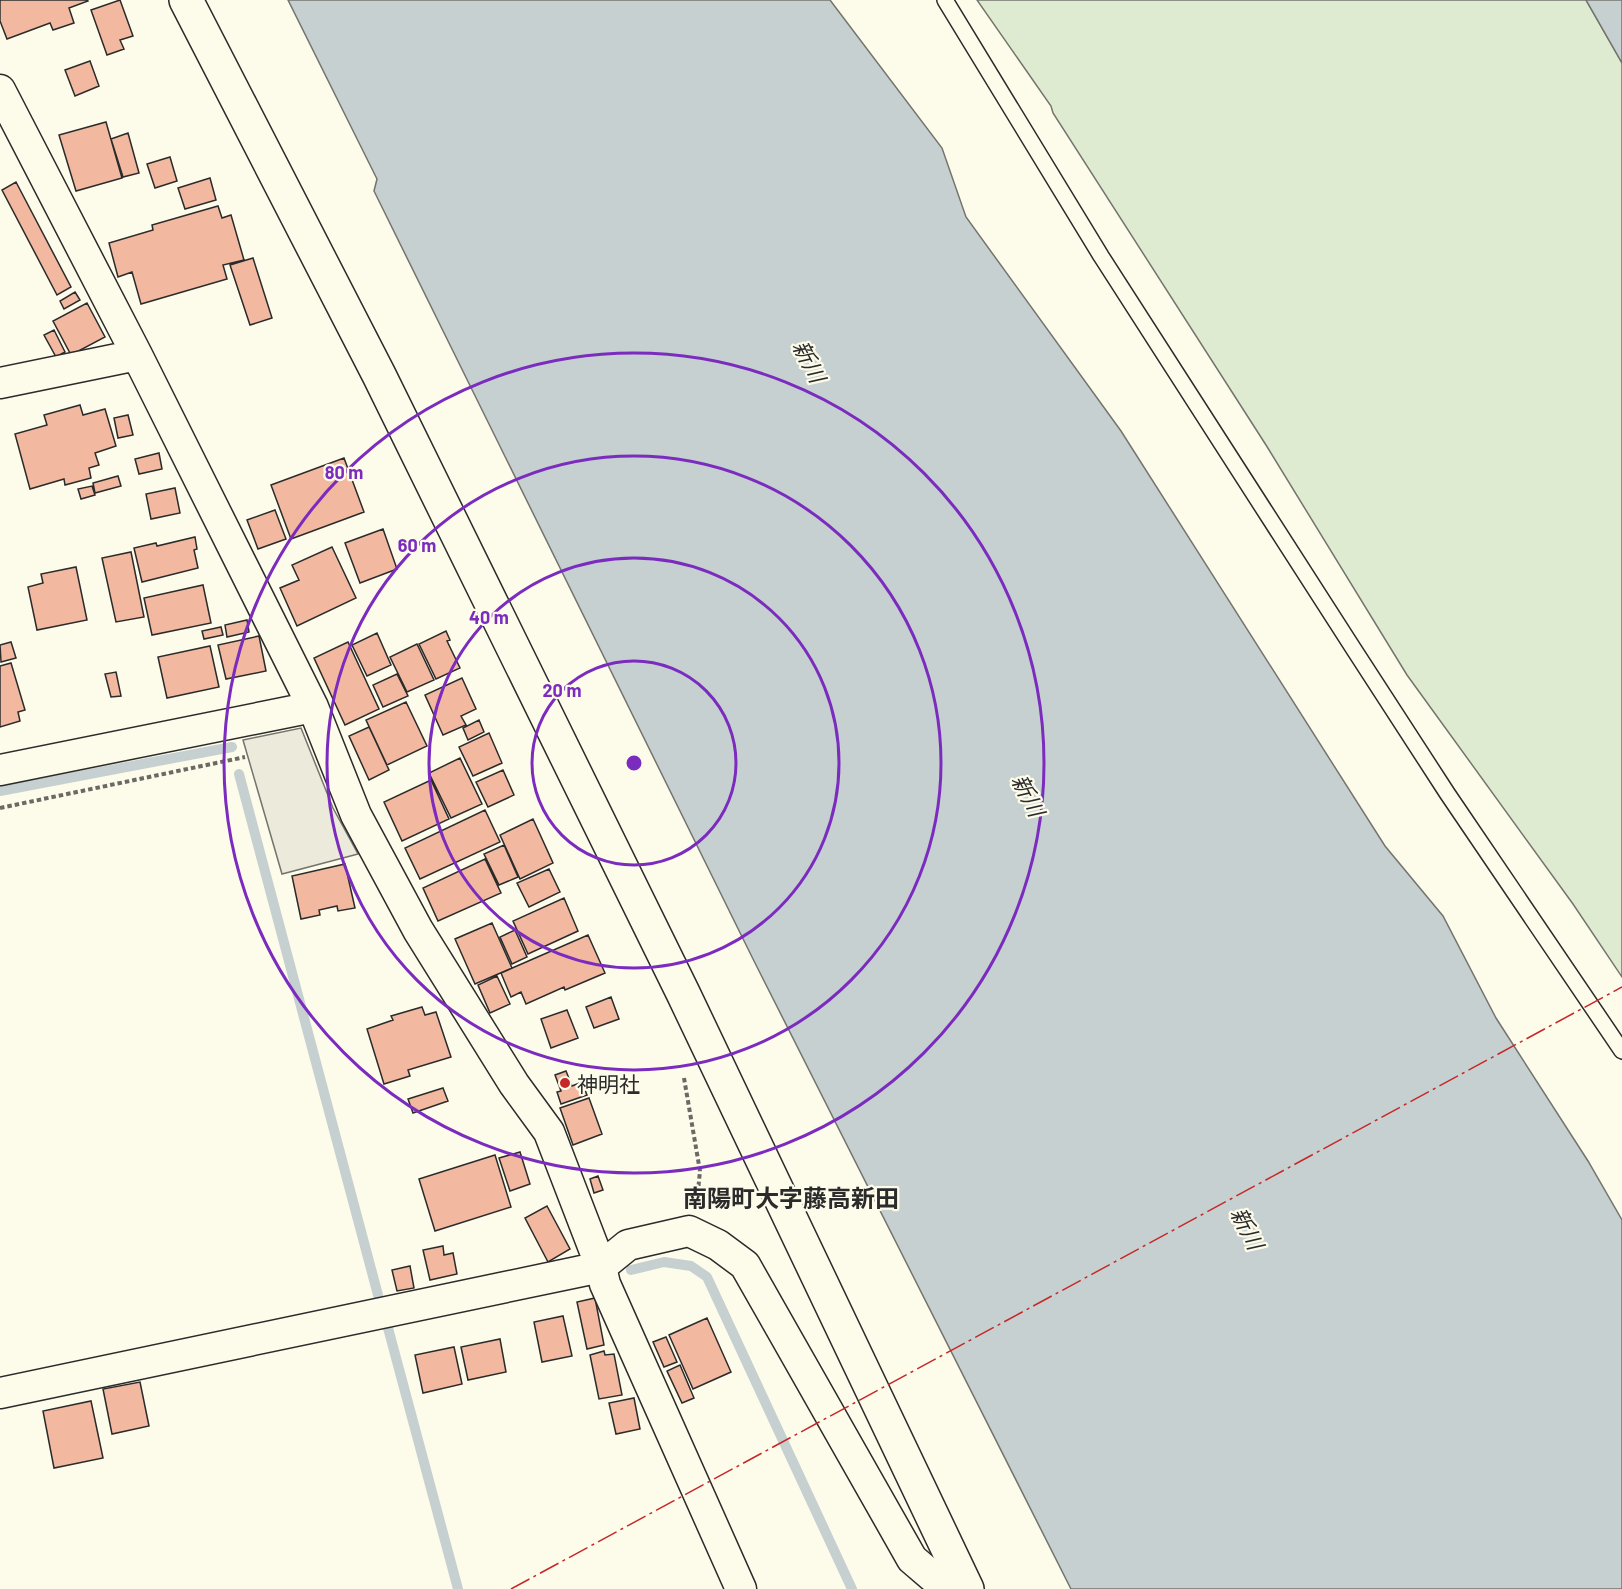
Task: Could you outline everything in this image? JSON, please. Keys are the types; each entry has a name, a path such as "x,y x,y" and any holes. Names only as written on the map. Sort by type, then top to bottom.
{"street":[{"path":"186,0 379,375 683,993 967,1589"},
{"path":"0,90 137,355 313,707 356,815 418,930 514,1084 549,1132 601,1267 605,1284 741,1589"},
{"path":"0,383 137,355"},
{"path":"0,770 313,707"},
{"path":"0,1393 601,1267 628,1245 689,1231 718,1245 745,1265 912,1559 947,1589"}],"lane":[{"path":"945,0 1101,256 1353,648 1448,794 1622,1051"}],"path":[{"path":"0,808 245,758"},
{"path":"682,1069 700,1171 697,1206 689,1231"}],"green space":[{"path":"977,0 1586,0 1622,63 1622,977 1573,904 1407,675 1266,445 1053,113 1051,106"}],"shaded area":[{"path":"301,728 333,808 358,854 282,874 243,740"}],"water":[{"name":"新川","path":"288,0 830,0 942,148 966,217 1121,431 1385,846 1443,916 1496,1018 1588,1161 1622,1220 1622,1589 1071,1589 753,959 374,191 377,179"},
{"path":"1586,0 1622,0 1622,63"}],"building":[{"path":"0,0 88,1 69,8 74,23 53,30 50,23 7,39 0,21"},
{"path":"120,0 133,36 120,40 124,49 107,55 91,10"},
{"path":"90,61 99,86 75,96 65,70"},
{"path":"106,122 122,178 76,191 59,135"},
{"path":"128,133 139,173 123,177 111,139"},
{"path":"170,157 177,181 155,188 147,164"},
{"path":"210,178 216,200 185,209 178,188"},
{"path":"16,182 71,287 57,295 2,190"},
{"path":"218,206 222,218 231,215 244,260 223,265 227,279 141,304 132,272 118,277 109,243 153,230 152,225"},
{"path":"253,258 272,318 250,325 230,265"},
{"path":"75,292 80,300 64,309 60,301"},
{"path":"87,303 105,337 71,355 53,321"},
{"path":"54,330 65,352 56,357 44,335"},
{"path":"80,405 83,415 105,409 116,446 95,453 99,465 89,468 91,478 65,485 64,479 30,489 15,434 47,425 44,415"},
{"path":"128,415 133,435 118,438 114,418"},
{"path":"159,453 162,469 139,474 135,459"},
{"path":"344,458 364,512 291,539 271,485"},
{"path":"118,476 121,486 95,493 93,483"},
{"path":"92,486 95,495 81,499 78,489"},
{"path":"175,488 180,513 151,519 146,494"},
{"path":"275,510 286,539 258,549 247,520"},
{"path":"383,529 397,569 360,583 345,543"},
{"path":"195,537 197,549 194,550 198,568 142,582 134,548 156,543 157,546"},
{"path":"332,547 356,598 297,626 280,588 299,580 292,565"},
{"path":"131,552 144,617 116,622 102,558"},
{"path":"76,567 87,620 37,630 28,587 43,583 41,574"},
{"path":"203,585 211,623 152,635 144,598"},
{"path":"247,620 249,632 227,637 225,625"},
{"path":"221,627 223,635 204,639 202,631"},
{"path":"446,631 450,640 447,641 460,668 436,679 419,644"},
{"path":"377,633 391,665 367,676 352,645"},
{"path":"259,636 266,671 226,679 218,645"},
{"path":"11,642 16,658 1,662 0,645"},
{"path":"348,642 379,709 345,725 314,658"},
{"path":"417,644 434,680 407,692 390,657"},
{"path":"210,646 219,687 167,698 158,657"},
{"path":"11,663 25,710 18,712 20,721 0,727 0,666"},
{"path":"116,672 121,696 111,697 105,674"},
{"path":"397,674 408,696 383,707 373,685"},
{"path":"462,678 476,709 461,716 466,725 443,735 425,695"},
{"path":"406,702 427,746 387,765 366,720"},
{"path":"479,720 484,732 468,740 463,728"},
{"path":"369,727 389,770 369,780 349,736"},
{"path":"489,733 502,763 473,776 459,747"},
{"path":"460,758 482,804 451,818 429,773"},
{"path":"503,770 514,795 488,807 476,782"},
{"path":"431,780 449,819 402,841 384,802"},
{"path":"485,810 500,842 420,879 405,848"},
{"path":"533,819 553,863 520,879 500,835"},
{"path":"504,845 518,877 499,885 484,854"},
{"path":"485,859 501,893 438,921 423,888"},
{"path":"345,864 355,908 338,911 337,906 319,910 320,915 301,919 292,876"},
{"path":"549,869 560,892 529,907 517,883"},
{"path":"564,898 578,931 528,954 513,921"},
{"path":"492,923 512,968 475,984 455,939"},
{"path":"515,930 527,957 512,964 500,937"},
{"path":"588,935 605,973 565,990 564,987 526,1004 521,992 511,997 501,973"},
{"path":"497,976 510,1004 490,1013 478,985"},
{"path":"611,997 619,1019 594,1028 586,1007"},
{"path":"422,1007 425,1015 436,1012 451,1057 408,1070 410,1076 384,1084 367,1029 393,1020 391,1016"},
{"path":"567,1010 578,1038 551,1048 541,1019"},
{"path":"566,1071 572,1086 582,1082 587,1095 561,1104 557,1092 561,1091 555,1075"},
{"path":"443,1088 448,1101 413,1113 408,1099"},
{"path":"589,1098 602,1134 573,1145 560,1108"},
{"path":"520,1152 530,1184 510,1191 499,1158"},
{"path":"495,1155 511,1207 435,1231 419,1179"},
{"path":"598,1176 603,1190 594,1193 590,1179"},
{"path":"547,1206 570,1249 548,1262 525,1218"},
{"path":"443,1246 444,1255 453,1253 457,1274 430,1280 423,1250"},
{"path":"410,1266 414,1288 397,1291 392,1270"},
{"path":"595,1298 604,1345 587,1349 577,1302"},
{"path":"563,1316 572,1356 542,1362 534,1322"},
{"path":"707,1318 731,1372 693,1389 669,1335"},
{"path":"666,1337 677,1362 664,1367 653,1342"},
{"path":"500,1339 506,1372 468,1380 461,1347"},
{"path":"454,1347 462,1384 423,1393 415,1355"},
{"path":"604,1351 605,1355 614,1354 622,1395 599,1399 590,1355"},
{"path":"680,1365 694,1398 682,1403 667,1371"},
{"path":"140,1382 149,1426 112,1434 103,1389"},
{"path":"634,1398 640,1429 616,1434 609,1403"},
{"path":"91,1401 103,1458 54,1468 43,1411"}],"waterway":[{"path":"0,791 232,747"},
{"path":"239,774 378,1295"},
{"path":"631,1270 664,1262 691,1266 707,1277 852,1589"},
{"path":"388,1328 458,1589"}],"power":[{"path":"511,1589 1622,987"}],"place":[{"name":"神明社","path":"565,1083"}],"district":[{"name":"南陽町大字藤高新田","path":"791,1197"}]}
